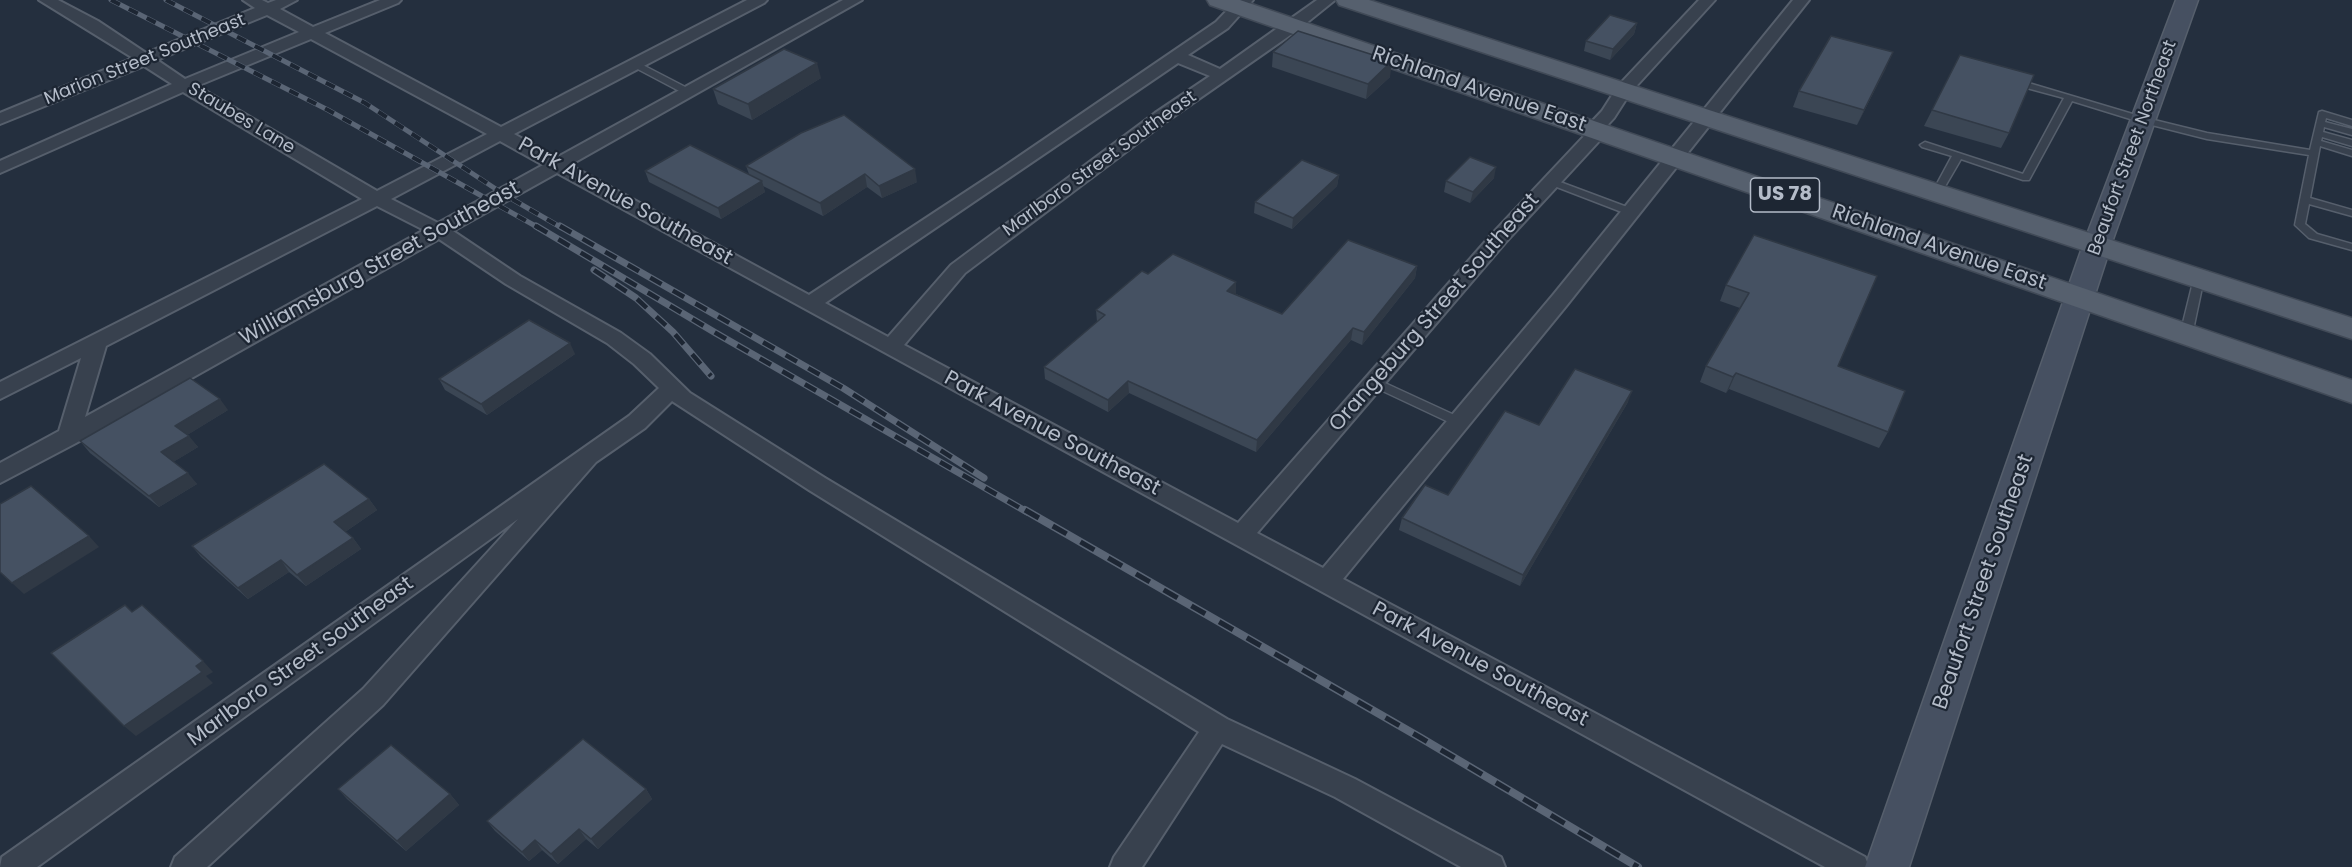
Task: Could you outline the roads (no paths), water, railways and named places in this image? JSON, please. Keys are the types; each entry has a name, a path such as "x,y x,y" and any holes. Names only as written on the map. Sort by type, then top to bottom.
{"main road":[{"name":"Richland Avenue East","path":"1347,0 2352,328"},
{"name":"Richland Avenue East","path":"1234,2 1293,26 2352,393"}],"street":[{"name":"Staubes Lane","path":"47,0 92,24 184,86 376,199 440,231"},
{"name":"Marion Street Southeast","path":"0,119 147,59 259,4 289,0"},
{"name":"Marion Street Southeast","path":"0,168 184,86 393,0"},
{"path":"0,391 759,0"},
{"name":"Williamsburg Street Southeast","path":"0,474 854,0"},
{"name":"Marlboro Street Southeast","path":"891,347 958,269 1122,145 1327,0"},
{"name":"Orangeburg Street Southeast","path":"1241,536 1498,239 1595,135 1593,130 1608,114 1624,90 1707,0"},
{"path":"1326,582 1631,212 1801,0"},
{"name":"Beaufort Street Northeast","path":"2080,297 2187,0"},
{"path":"811,303 1008,172 1222,25 1234,2"},
{"name":"Park Avenue Southeast","path":"259,4 1854,867"},
{"path":"1176,56 1222,75"},
{"path":"440,231 513,280 614,338 642,359 682,398 817,484 1217,728 1345,788 1490,867"},
{"name":"Beaufort Street Southeast","path":"1887,867 2080,297"},
{"path":"68,437 98,341"},
{"name":"Marlboro Street Southeast","path":"13,867 637,422 672,388"},
{"name":"Marlboro Street Southeast","path":"186,867 373,697 588,456"},
{"path":"1125,867 1217,728"}],"lane":[{"path":"635,64 688,93"},
{"path":"2007,80 2143,120 2207,136 2317,138 2352,142"},
{"path":"1925,145 2026,178 2069,97"},
{"path":"2348,242 2313,236 2300,225 2322,114 2352,123"},
{"path":"2317,138 2352,132"},
{"path":"2317,138 2352,153"},
{"path":"1937,193 1958,155"},
{"path":"1552,182 1631,212"},
{"path":"2304,199 2350,216"},
{"path":"2186,335 2199,278"},
{"path":"1374,382 1459,422"}],"railway":[{"path":"111,0 328,110 539,228"},
{"path":"166,0 365,103 505,195 562,228"},
{"path":"536,226 714,332 1027,512"},
{"path":"560,226 843,388 984,478"},
{"path":"594,270 636,298 673,332 711,376"},
{"path":"1025,510 1421,738 1638,867"}]}
